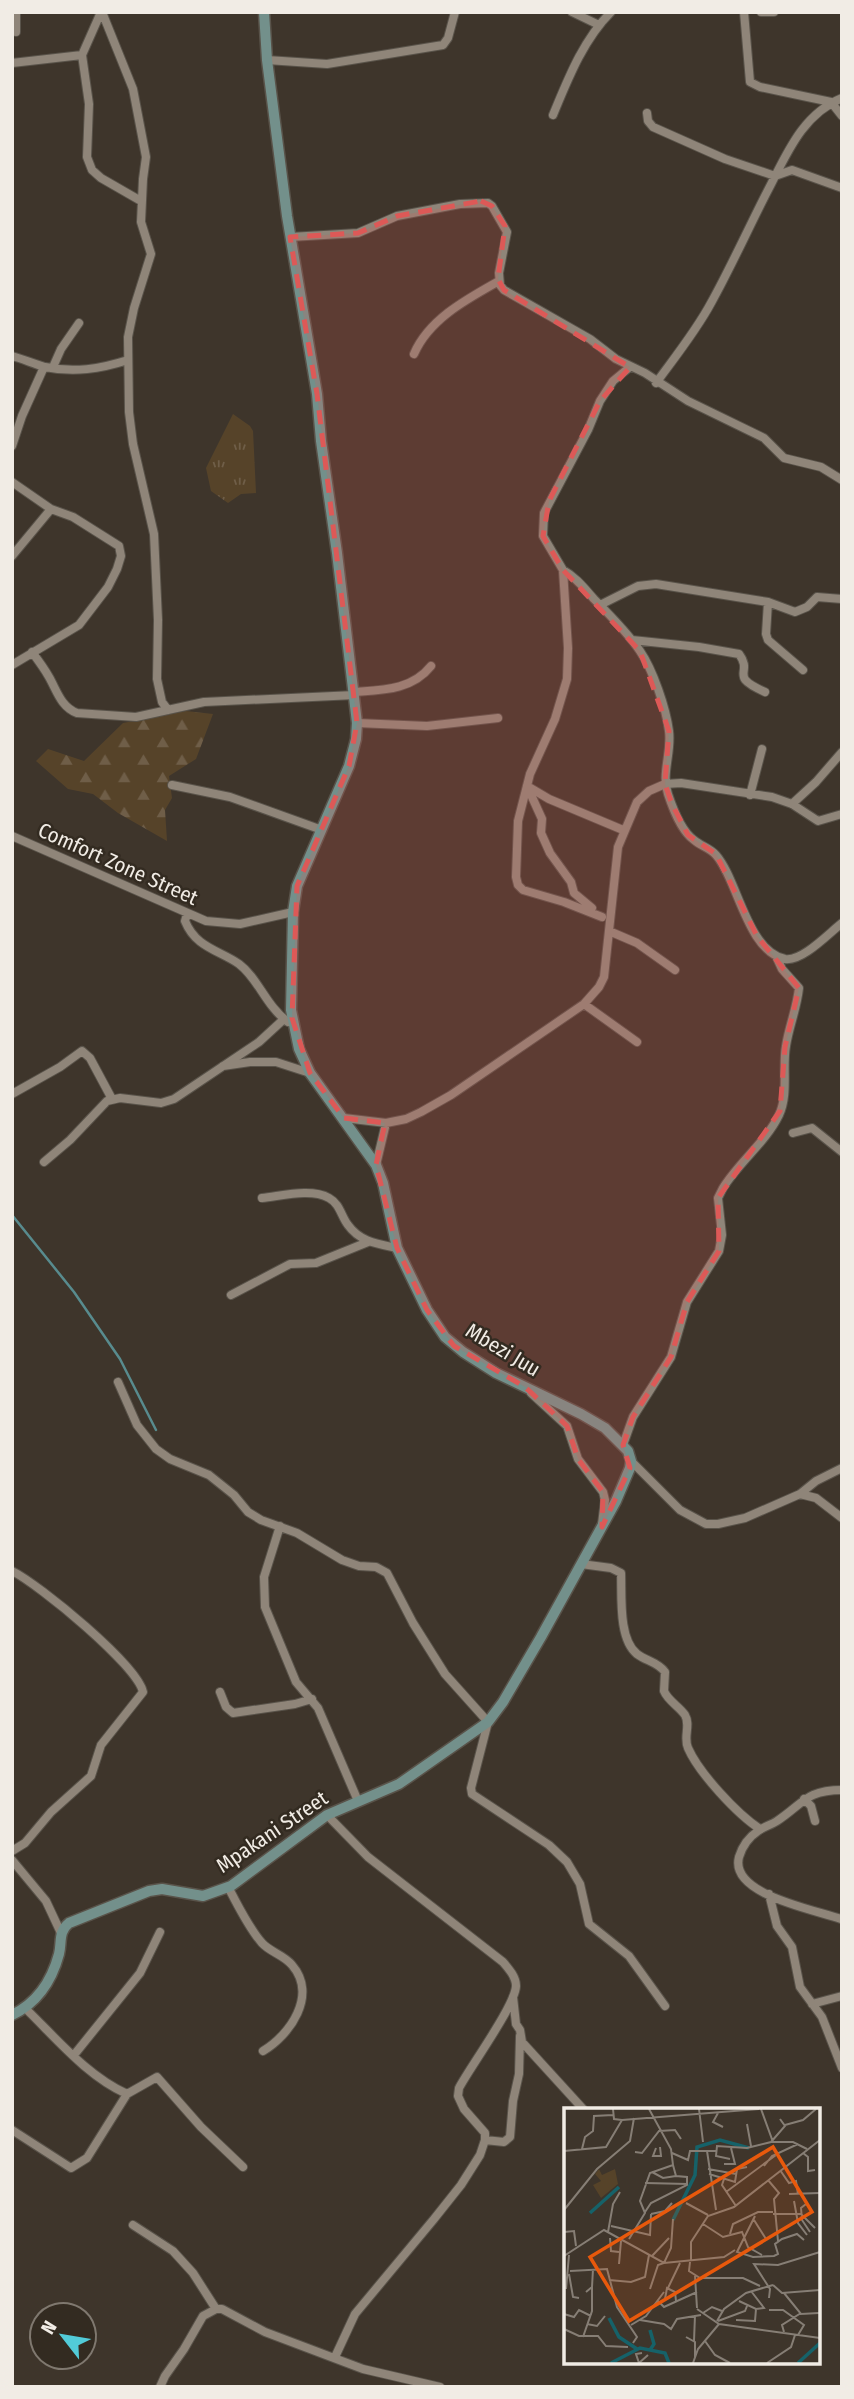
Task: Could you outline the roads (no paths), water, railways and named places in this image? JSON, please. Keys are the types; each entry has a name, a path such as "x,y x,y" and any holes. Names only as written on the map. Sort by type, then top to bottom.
{"street":[{"path":"16,12 16,32"},
{"path":"101,12 82,55 89,104 86,148 90,166 101,178 141,201"},
{"path":"101,12 133,89 146,157 141,222 151,254 134,308 127,346 129,412 133,444 154,534 159,691 168,710"},
{"name":"Mbezi Juu","path":"264,12 267,60 290,237 317,394 357,723 353,752 297,886 293,912 291,1010 299,1049 310,1073 376,1165 383,1183 397,1248 427,1310 445,1337 484,1366 592,1420 623,1445"},
{"path":"267,60 327,64 439,46 446,42 455,12"},
{"path":"572,12 598,25"},
{"path":"552,115 580,55 598,25 611,12"},
{"path":"744,12 750,82 760,87 831,102 842,116"},
{"path":"761,12 774,12"},
{"path":"12,62 82,55"},
{"path":"656,383 683,348 711,304 791,143 810,120 831,102 842,98"},
{"path":"647,113 648,121 653,127 725,159 775,176 792,170 842,188"},
{"path":"290,237 358,233 397,216 460,204 488,203 492,205 507,232 499,281 509,293 590,339 605,352 645,373 656,383 710,414 764,438 784,458 821,467 842,480"},
{"path":"414,354 421,341 446,314 499,281"},
{"path":"12,446 22,416 48,367 79,323"},
{"path":"12,356 48,367 79,371 128,360"},
{"path":"612,912 602,917 565,902 523,890 518,886 516,877 517,837 527,786 555,719 566,679 568,648 563,570 543,536 544,513 588,430 600,401 613,381 630,367"},
{"path":"12,482 51,509 73,517 113,541 119,546 121,556 108,587 79,625 12,665"},
{"path":"12,556 51,509"},
{"path":"563,570 573,576 600,604 632,640 647,663 669,731 665,784 672,804 688,835 716,854 757,936 776,956 782,969 799,988 785,1047 783,1102 780,1111 774,1124 723,1188 719,1198 722,1236 719,1251 687,1302 671,1357 633,1417 623,1445 631,1461 680,1510 706,1524 745,1518 800,1494 816,1481 842,1468"},
{"path":"600,604 638,586 656,583 768,602 795,612 807,607 817,597 842,599"},
{"path":"768,602 768,640 803,670"},
{"path":"632,640 739,654 743,660 744,679 747,684 765,692"},
{"path":"32,652 61,699 74,712 136,717 204,702 355,693 401,687 418,679 431,666"},
{"path":"357,723 427,726 498,718"},
{"path":"751,795 762,749"},
{"path":"792,804 842,752"},
{"path":"344,1118 386,1123 406,1119 451,1095 584,1004 604,977 615,861 623,830 642,796 665,784 681,783 772,797 792,804 818,821 842,814"},
{"path":"172,785 230,797 322,830"},
{"path":"527,786 549,799 623,830"},
{"path":"527,786 542,818 541,833 554,861 571,882 574,893 602,917"},
{"name":"Comfort Zone Street","path":"12,836 206,920 240,924 293,912"},
{"path":"187,914 185,921 194,936 215,953 239,964 250,975 271,1007 294,1027"},
{"path":"776,956 793,959 802,955 842,922"},
{"path":"609,930 644,947 675,970"},
{"path":"584,1004 637,1042"},
{"path":"44,1162 77,1133 102,1104 112,1099 161,1103 187,1091 220,1066 259,1042 284,1020"},
{"path":"12,1094 60,1067 82,1051 90,1058 112,1099"},
{"path":"220,1066 276,1062 310,1073"},
{"path":"376,1165 386,1123"},
{"path":"793,1133 812,1128 842,1152"},
{"path":"262,1198 297,1195 329,1198 340,1209 347,1225 359,1237 368,1242 397,1248"},
{"path":"231,1294 290,1264 312,1264 368,1242"},
{"path":"118,1382 137,1425 156,1449 170,1459 209,1475 254,1516 297,1533 342,1560 359,1566 376,1567 387,1573 444,1674 488,1721 471,1787 472,1794 549,1845 567,1862 580,1884 589,1924 629,1956 665,2006"},
{"path":"525,1387 557,1416 570,1432 578,1460 603,1492 605,1500 601,1527"},
{"name":"Mpakani Street","path":"61,1933 69,1923 149,1891 162,1889 203,1896 228,1887 327,1815 399,1784 488,1721 524,1668 623,1486 631,1461"},
{"path":"800,1494 816,1498 842,1518"},
{"path":"280,1526 264,1577 265,1607 296,1682 318,1708 358,1801"},
{"path":"581,1564 611,1568 621,1573 626,1638 636,1654 662,1667 666,1677 665,1695 685,1715 686,1741 693,1756 742,1816 760,1829"},
{"path":"12,1571 51,1596 89,1629 124,1664 143,1692 101,1745 91,1776 12,1852"},
{"path":"220,1692 226,1707 233,1713 312,1699"},
{"path":"841,1919 800,1908 769,1894 747,1881 739,1869 738,1861 743,1848 760,1829 774,1824 804,1799 819,1791 842,1790"},
{"path":"804,1799 811,1806 815,1821"},
{"path":"327,1815 368,1857 503,1962 516,1986 513,1997 459,2088 458,2095 464,2109 485,2133 480,2155 461,2185 355,2314 335,2357"},
{"path":"12,1860 46,1901 61,1933 59,1952 51,1978 26,2009 12,2015"},
{"path":"228,1887 260,1941 289,1962 300,1980 301,1997 294,2022 274,2045 263,2051"},
{"path":"769,1894 777,1926 792,1947 800,1987 822,2017 842,2068"},
{"path":"74,2055 140,1973 160,1932"},
{"path":"813,2004 842,1996"},
{"path":"513,1997 516,2024 522,2042 582,2108"},
{"path":"26,2009 100,2078 127,2094"},
{"path":"485,2140 505,2142 510,2137 513,2101 519,2074 520,2030"},
{"path":"12,2130 71,2168 87,2158 127,2094 158,2077 201,2127 243,2167"},
{"path":"133,2225 173,2251 192,2273 216,2309"},
{"path":"160,2387 204,2316 216,2309 222,2309 265,2332 363,2369 440,2387"}],"waterway":[{"path":"12,1215 74,1292 120,1359 156,1430"}]}
